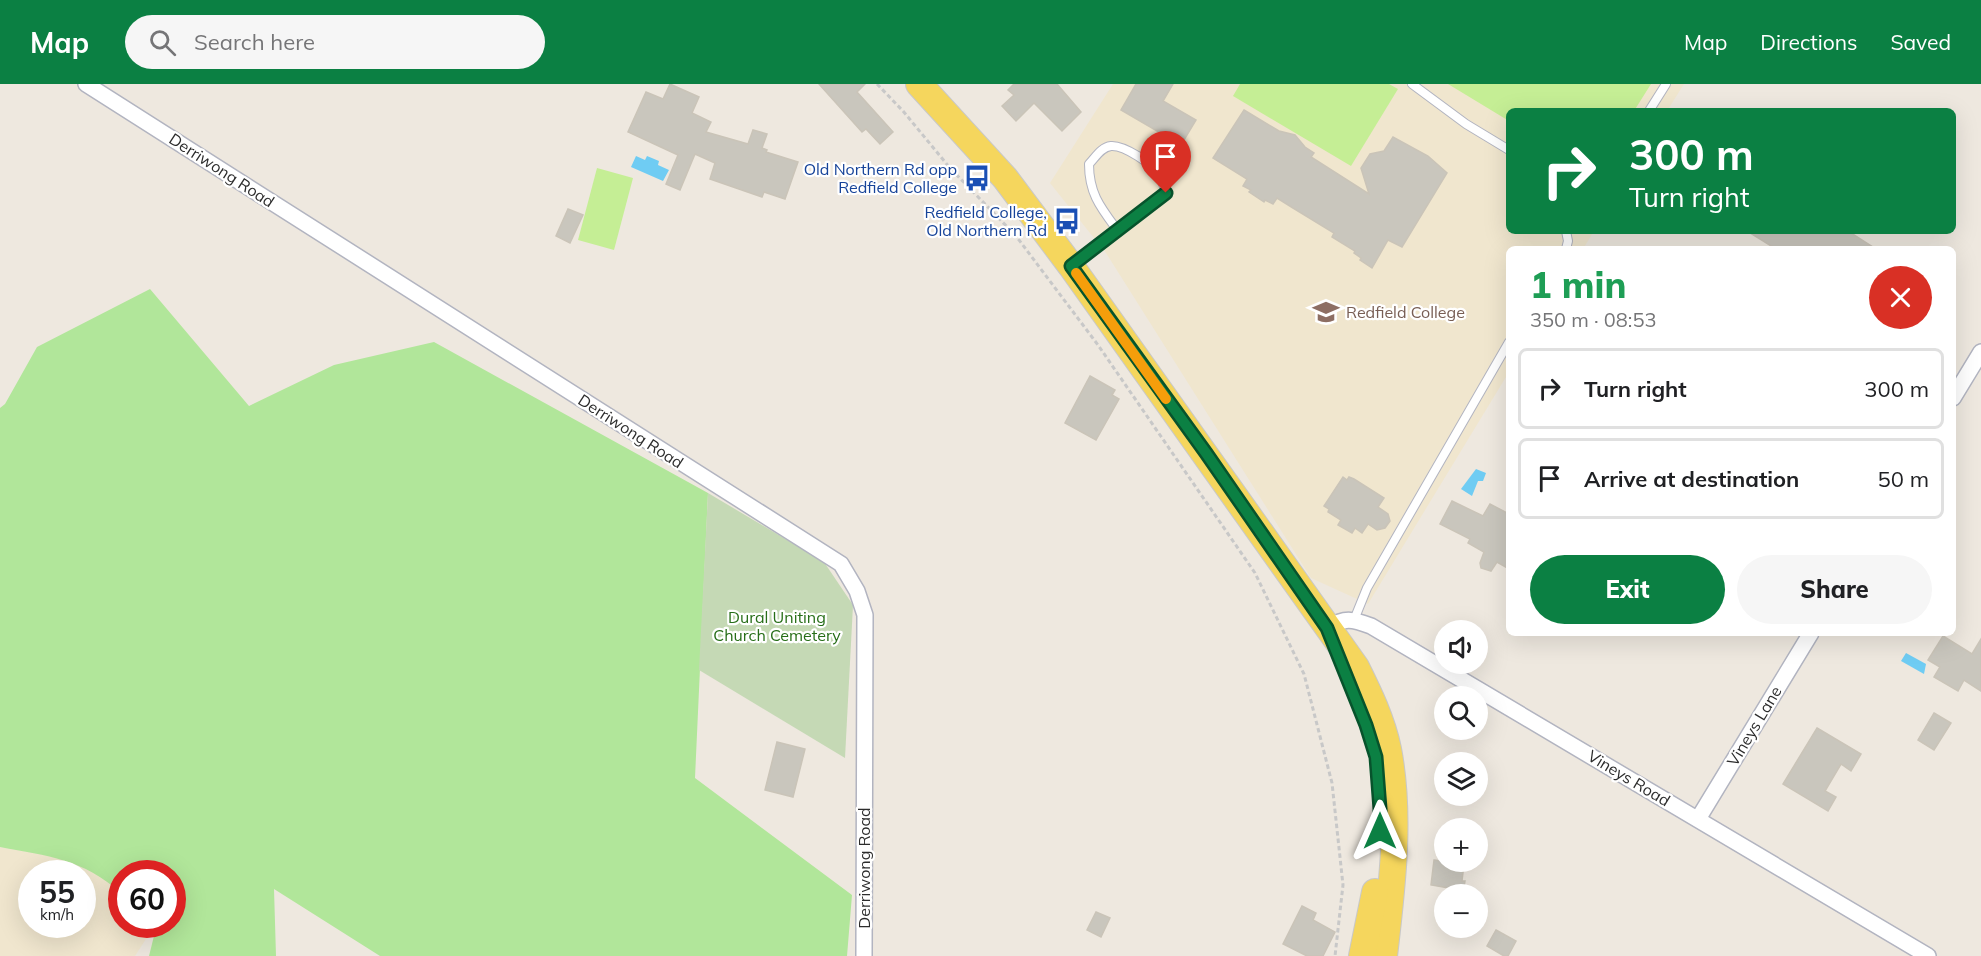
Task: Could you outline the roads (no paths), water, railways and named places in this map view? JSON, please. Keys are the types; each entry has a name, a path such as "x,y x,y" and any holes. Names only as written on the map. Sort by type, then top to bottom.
{"main road":[{"path":"919,84 1005,178 1071,266 1356,667 1378,714 1388,747 1394,794 1394,849 1384,956"},
{"path":"1327,628 1366,725 1376,757 1380,809 1379,854 1370,922 1362,956"}],"street":[{"name":"Derriwong Road","path":"86,84 841,564 857,591 865,615 864,956"},
{"path":"1956,393 1981,352"},
{"path":"1327,628 1340,620 1354,620"},
{"name":"Vineys Road","path":"1354,620 1371,626 1420,654 1928,956"},
{"name":"Vineys Lane","path":"1698,819 1809,636"}],"lane":[{"path":"1412,84 1466,124 1506,148"},
{"path":"1651,108 1666,84"},
{"path":"1071,266 1118,231 1166,193 1160,176 1153,167 1126,149 1111,146 1103,149 1089,164 1089,179 1095,199 1118,231"},
{"path":"1354,620 1368,588 1506,347"}],"water":[{"path":"636,156 645,160 647,156 659,161 658,165 669,170 663,181 631,167"},
{"path":"1476,469 1486,473 1483,481 1478,481 1472,496 1461,489"},
{"path":"1906,653 1926,664 1924,674 1901,661"}],"place":[{"name":"Old Northern Rd opp Redfield College","path":"977,178"},
{"name":"Redfield College, Old Northern Rd","path":"1067,221"},
{"name":"Redfield College","path":"1326,312"}],"park label":[{"name":"Dural Uniting Church Cemetery","path":"777,626"}]}
